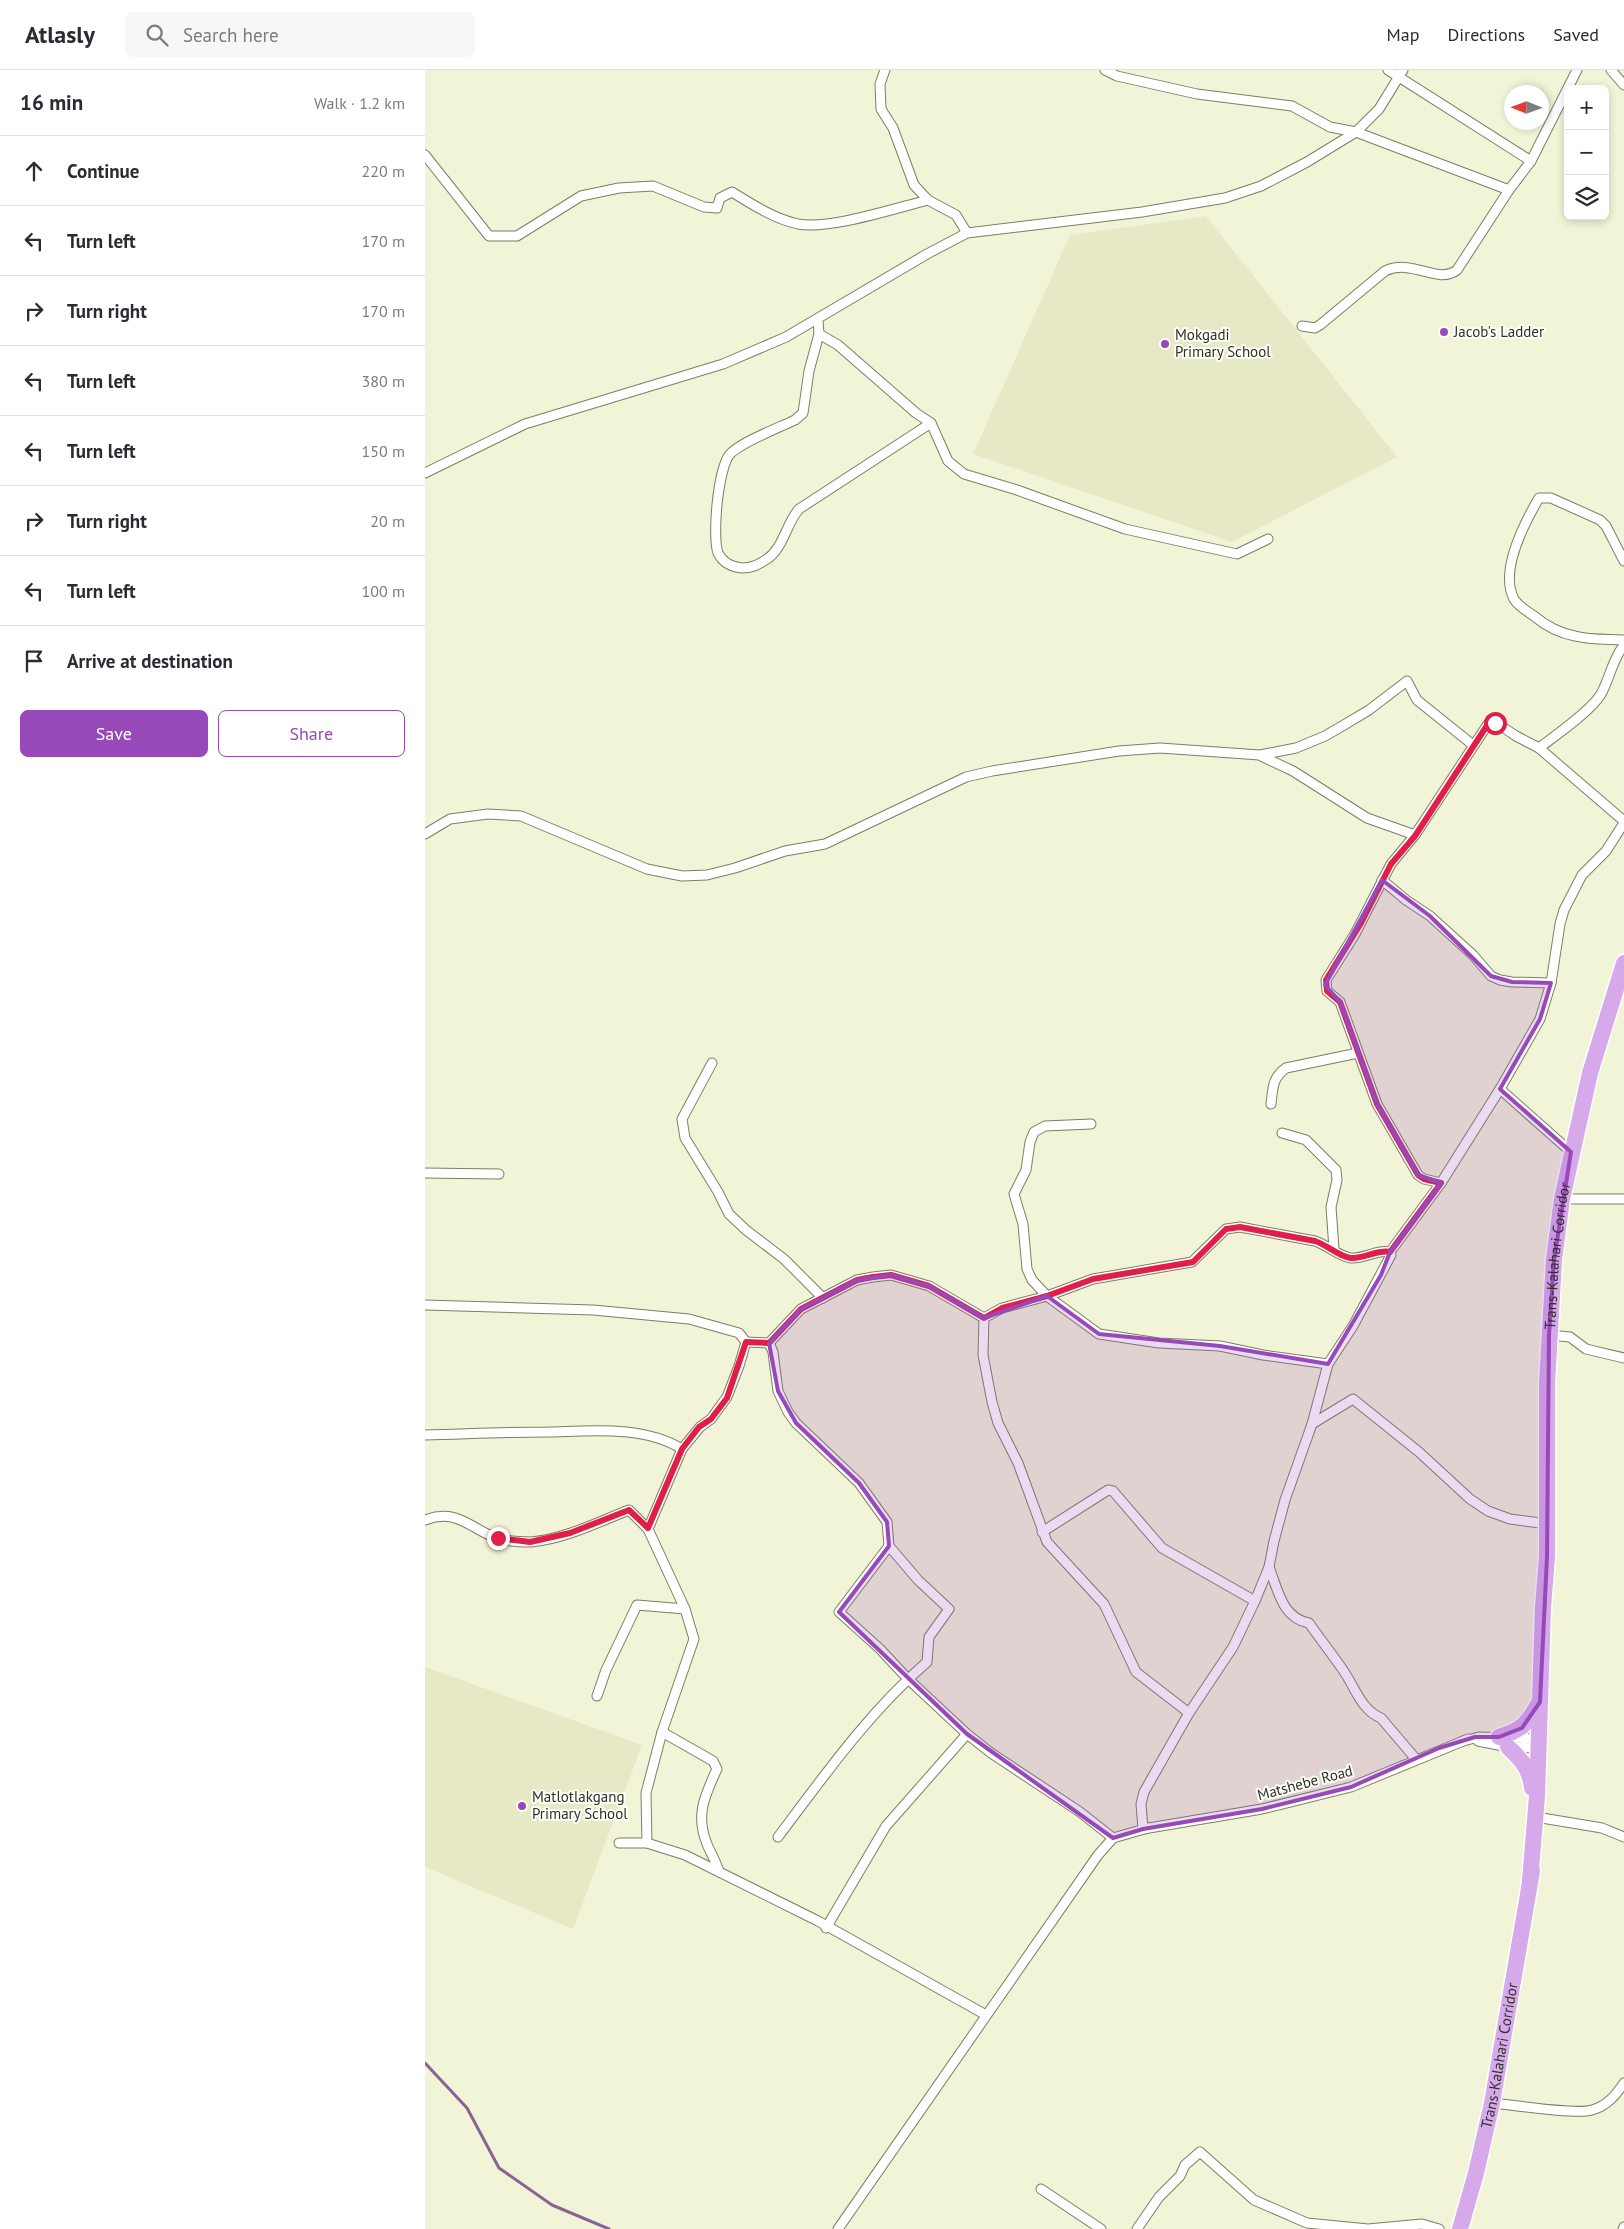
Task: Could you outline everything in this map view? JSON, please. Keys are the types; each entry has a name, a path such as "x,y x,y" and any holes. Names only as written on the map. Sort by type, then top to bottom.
{"highway":[{"name":"Trans-Kalahari Corridor","path":"1543,1743 1540,1702 1548,1524 1547,1385 1554,1260 1562,1199 1589,1073 1624,963"},
{"name":"Trans-Kalahari Corridor","path":"1464,2227 1492,2103 1539,1818 1550,1606 1547,1557"},
{"path":"1539,1818 1531,1777 1525,1763 1503,1742 1522,1728 1531,1718 1540,1702"}],"street":[{"path":"885,70 881,84 881,109 893,128 914,185 928,200 956,215 967,233"},
{"path":"1105,70 1117,76 1197,94 1292,106 1330,127 1356,132 1509,190"},
{"path":"1388,70 1400,73 1531,161"},
{"path":"1302,326 1315,328 1320,325 1385,271 1393,267 1404,266 1442,275 1451,274 1457,270 1509,190 1531,161 1577,70"},
{"path":"1611,70 1624,85"},
{"path":"425,473 525,424 723,364 786,337 818,320 927,254 967,233 1142,212 1225,198 1261,186 1307,162 1356,132 1379,109 1400,73"},
{"path":"425,154 489,236 517,236 581,196 619,188 653,186 704,207 714,208 717,208 720,198 732,192 773,215 799,224 833,223 928,200"},
{"path":"818,320 819,334 809,371 803,413 795,420 731,453 724,464 715,536 718,552 723,561 735,568 753,568 768,558 779,547 793,516 799,509 931,423"},
{"path":"819,334 838,344 915,412 931,423 948,461 964,474 1017,490 1125,529 1237,554 1268,540"},
{"path":"1624,561 1606,526 1599,520 1551,498 1539,498 1530,513 1513,555 1510,574 1514,598 1517,602 1530,614 1556,631 1575,636 1624,640"},
{"path":"1539,748 1579,716 1600,695 1610,668 1624,646"},
{"path":"425,834 451,819 488,814 521,816 647,869 682,876 707,875 735,868 785,851 825,844 966,777 992,771 1119,751 1160,748 1261,755 1296,748 1325,736 1369,710 1407,680 1417,700 1473,746"},
{"path":"1143,1829 1141,1804 1144,1792 1189,1713 1233,1647 1269,1567 1285,1500 1312,1424 1328,1364 1353,1326 1385,1268 1391,1255 1390,1252 1441,1183 1541,1019 1551,983 1564,910 1582,875 1606,852 1624,822 1539,748 1495,723 1488,724 1415,836 1391,864 1361,923 1326,980 1327,991 1340,1002 1377,1104 1418,1175 1424,1179 1441,1183"},
{"path":"1261,755 1293,771 1367,818 1415,836"},
{"path":"1382,880 1406,900 1430,916 1473,955 1491,976 1512,982 1551,983"},
{"path":"1271,1104 1273,1082 1286,1068 1358,1053"},
{"path":"712,1063 682,1119 685,1138 718,1192 729,1214 784,1259 823,1298"},
{"path":"1500,1089 1571,1152"},
{"path":"1091,1124 1045,1126 1034,1132 1030,1142 1026,1170 1014,1194 1023,1224 1027,1269 1032,1280 1047,1296 1099,1334 1159,1343 1220,1346 1263,1355 1328,1364"},
{"path":"1282,1133 1306,1140 1336,1170 1337,1180 1331,1207 1334,1250"},
{"path":"425,1174 499,1174"},
{"path":"1562,1199 1624,1199"},
{"path":"984,1318 1002,1308 1047,1296 1093,1279 1193,1262 1226,1229 1240,1227 1315,1241 1344,1256 1352,1258 1373,1255 1385,1250 1390,1252"},
{"path":"425,1306 593,1310 689,1319 739,1333 746,1342 769,1343 801,1309 857,1280 891,1275 929,1286 984,1318"},
{"path":"984,1318 983,1355 992,1402 998,1423 1018,1463 1047,1542 1104,1604 1136,1672 1189,1713"},
{"path":"1549,1335 1570,1336 1586,1349 1624,1358"},
{"path":"648,1528 682,1449 699,1427 711,1419 727,1398 746,1342"},
{"path":"769,1343 773,1352 778,1391 796,1424 823,1446 873,1499 887,1522 889,1546 918,1580 949,1608 929,1637 927,1662 907,1678 862,1728 778,1837"},
{"path":"1312,1424 1353,1398 1419,1452 1470,1499 1488,1511 1510,1519 1548,1524"},
{"path":"425,1435 598,1430 645,1436 670,1442 682,1449"},
{"path":"1042,1532 1108,1490 1113,1491 1161,1548 1255,1601"},
{"path":"425,1520 444,1516 457,1517 498,1538 530,1542 570,1533 629,1510 648,1528 685,1609 694,1640 663,1732 646,1794 647,1843"},
{"path":"889,1546 839,1612 880,1649 907,1678 967,1734 991,1753 1079,1812 1113,1838"},
{"path":"1269,1567 1288,1613 1298,1621 1309,1623 1345,1672 1359,1699 1375,1715 1381,1718 1415,1758"},
{"path":"597,1696 606,1670 637,1605 685,1609"},
{"path":"663,1732 713,1761 717,1769 707,1790 700,1816 707,1844 715,1858 719,1872"},
{"path":"826,1928 886,1826 967,1734"},
{"path":"838,2229 1098,1855 1113,1838 1143,1829 1262,1809 1351,1787 1415,1758 1468,1739 1543,1743"},
{"path":"1468,1739 1543,1743"},
{"name":"Matshebe Road","path":"1351,1787 1468,1739"},
{"path":"1539,1818 1603,1828 1624,1837"},
{"path":"619,1843 647,1843 685,1855 817,1921 826,1928 986,2015"},
{"path":"1492,2103 1577,2111 1593,2110 1612,2099 1624,2083"},
{"path":"1137,2229 1159,2197 1180,2176 1185,2165 1200,2152 1253,2200 1307,2223 1367,2229 1422,2224 1439,2229"},
{"path":"1041,2189 1101,2229"}],"highlighted area":[{"path":"1382,880 1430,916 1491,976 1512,982 1551,983 1540,1019 1500,1089 1571,1152 1554,1260 1549,1335 1547,1557 1540,1702 1522,1728 1499,1737 1475,1737 1439,1748 1351,1787 1262,1809 1143,1829 1113,1838 967,1734 839,1612 889,1546 887,1522 859,1483 796,1423 778,1391 769,1343 801,1309 857,1280 891,1275 929,1286 984,1318 1047,1296 1099,1334 1220,1346 1328,1364 1381,1275 1390,1252 1441,1183 1418,1175 1377,1104 1340,1002 1325,985"}],"shaded area":[{"name":"Mokgadi Primary School","path":"1206,216 1397,457 1232,542 973,454 1070,235"},
{"name":"Matlotlakgang Primary School","path":"425,1667 642,1745 573,1929 425,1867"}],"waterway":[{"path":"425,2063 467,2108 499,2168 552,2205 609,2229"}],"place":[{"name":"Jacob's Ladder","path":"1444,332"},
{"name":"Mokgadi Primary School","path":"1165,344"},
{"name":"Matlotlakgang Primary School","path":"522,1806"}],"route":[{"path":"498,1538 530,1542 570,1533 629,1510 648,1528 682,1449 699,1427 711,1419 727,1398 746,1342 769,1343 801,1309 857,1280 891,1275 929,1286 984,1318 1002,1308 1047,1296 1093,1279 1193,1262 1226,1229 1240,1227 1315,1241 1325,1244 1344,1256 1352,1258 1373,1255 1385,1250 1390,1252 1441,1183 1424,1179 1418,1175 1377,1104 1340,1002 1327,991 1325,985 1331,970 1361,923 1391,864 1415,836 1488,724 1495,723"}]}
